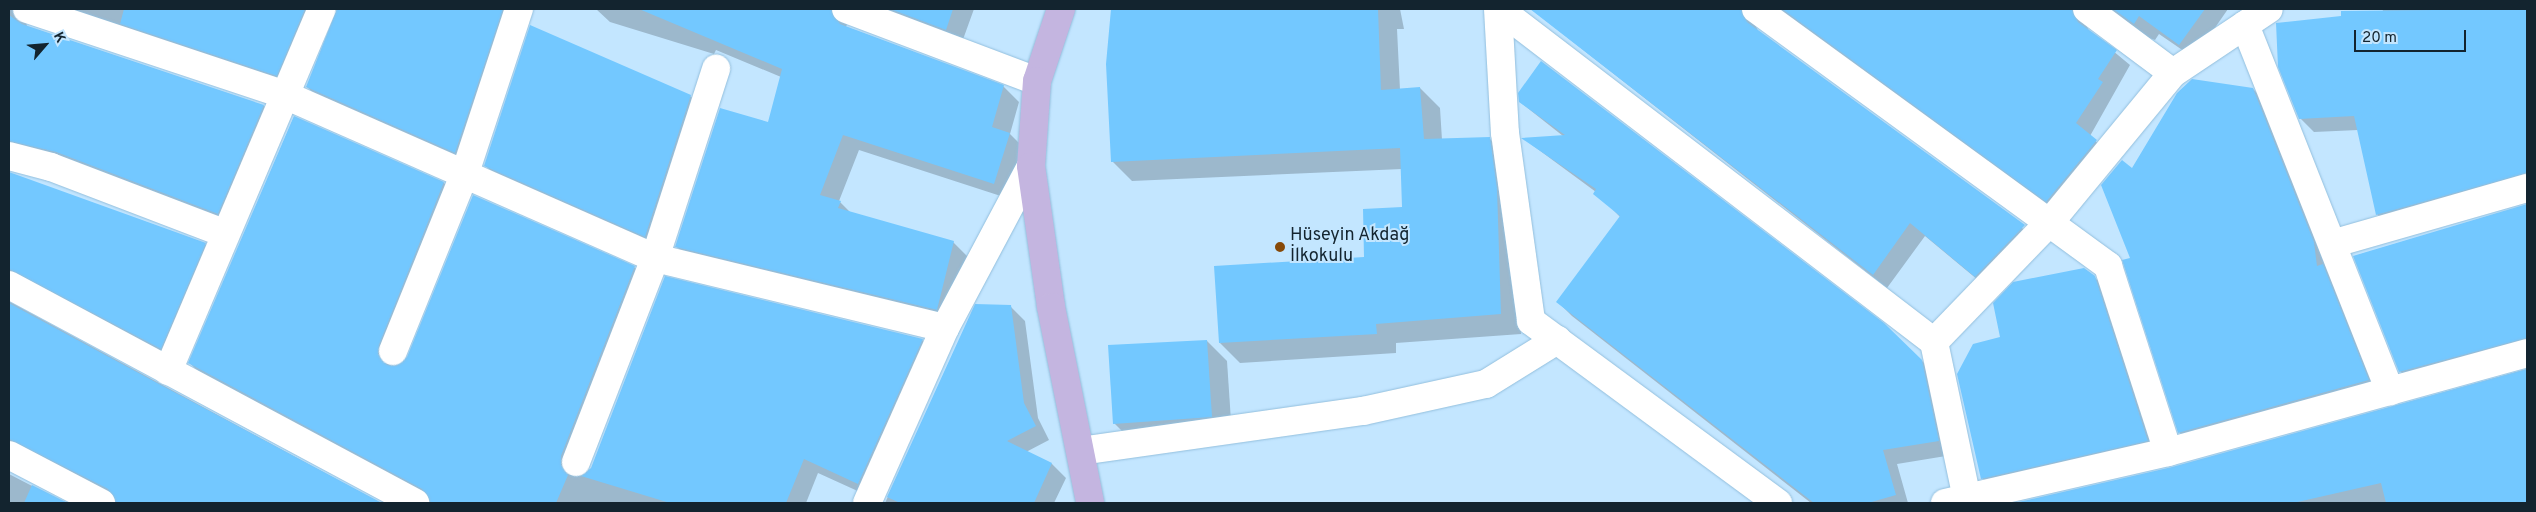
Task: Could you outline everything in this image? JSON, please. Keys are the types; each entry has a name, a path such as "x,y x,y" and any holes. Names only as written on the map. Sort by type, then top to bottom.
{"main road":[{"path":"1060,9 1038,81 1031,166 1051,307 1090,503"}],"street":[{"path":"26,9 286,94 655,258 945,328"},
{"path":"168,371 322,9"},
{"path":"393,351 465,173 519,9"},
{"path":"846,9 1038,81"},
{"path":"1498,9 1505,133 1531,321 1776,503"},
{"path":"1498,9 1934,342 1956,501 2168,452 2527,353"},
{"path":"1756,9 2108,266 2168,452"},
{"path":"2086,9 2173,73"},
{"path":"1934,342 2050,222 2173,73 2269,9"},
{"path":"2245,25 2335,244 2390,391"},
{"path":"576,462 655,258 716,69"},
{"path":"9,156 50,167 226,234"},
{"path":"867,503 945,328 1031,166"},
{"path":"2335,244 2527,188"},
{"path":"9,285 415,503"},
{"path":"1081,451 1363,411 1486,384 1557,340"},
{"path":"12,464 101,503"}],"building":[{"path":"124,9 305,9 277,76 120,24"},
{"path":"337,9 503,9 455,153 306,87"},
{"path":"639,9 831,9 840,24 1004,85 992,127 1010,133 994,184 843,135 820,195 841,201 838,208 954,241 937,310 675,247 720,108 768,122 782,69"},
{"path":"890,9 953,9 946,30"},
{"path":"1111,9 1378,9 1381,90 1420,87 1424,139 1490,137 1497,188 1501,314 1376,324 1377,334 1219,343 1214,266 1364,257 1363,209 1402,207 1400,148 1111,162 1106,64"},
{"path":"1530,9 1741,9 1747,22 2025,225 1975,277 1910,223 1873,275"},
{"path":"1782,9 2072,9 2078,22 2117,50 2098,79 2103,82 2076,123 2097,140 2046,202"},
{"path":"2113,9 2205,9 2179,45 2139,16 2134,24"},
{"path":"2527,9 2527,173 2376,215 2354,116 2299,119 2278,67 2276,23 2341,16 2341,11"},
{"path":"9,15 22,24 264,105 218,214 56,152 9,141"},
{"path":"530,25 691,95 645,237 484,166"},
{"path":"1541,61 1884,323 1922,360 1939,441 1883,450 1896,495 1868,503 1814,503 1556,302 1620,216 1593,194 1596,189 1521,138 1565,135 1519,102 1518,93"},
{"path":"2192,79 2253,88 2314,242 2317,266 2323,264 2369,380 2178,433 2122,260 2130,258 2101,185 2122,160 2132,168 2177,93"},
{"path":"294,116 444,182 379,345 378,354 387,365 396,366 407,357 473,195 635,266 561,456 561,465 568,475 556,503 431,503 422,489 188,363"},
{"path":"9,172 206,243 161,349 9,269"},
{"path":"2527,204 2527,338 2399,372 2353,256"},
{"path":"2084,268 2095,276 2148,441 1981,479 1957,374 1973,344 2000,337 1993,303 2013,282"},
{"path":"665,276 923,339 858,484 804,459 786,503 670,503 581,476 591,468"},
{"path":"9,303 382,503 116,503 108,489 9,439"},
{"path":"975,304 1011,305 1024,403 1036,426 1007,441 1052,463 1034,503 900,503 887,497"},
{"path":"1207,340 1212,417 1113,424 1108,345"},
{"path":"2527,369 2527,503 2386,503 2381,483 2293,503 2014,503 2172,467"},
{"path":"32,485 68,503 24,503"}],"place":[{"name":"Hüseyin Akdağ İlkokulu","path":"1280,247"}]}
